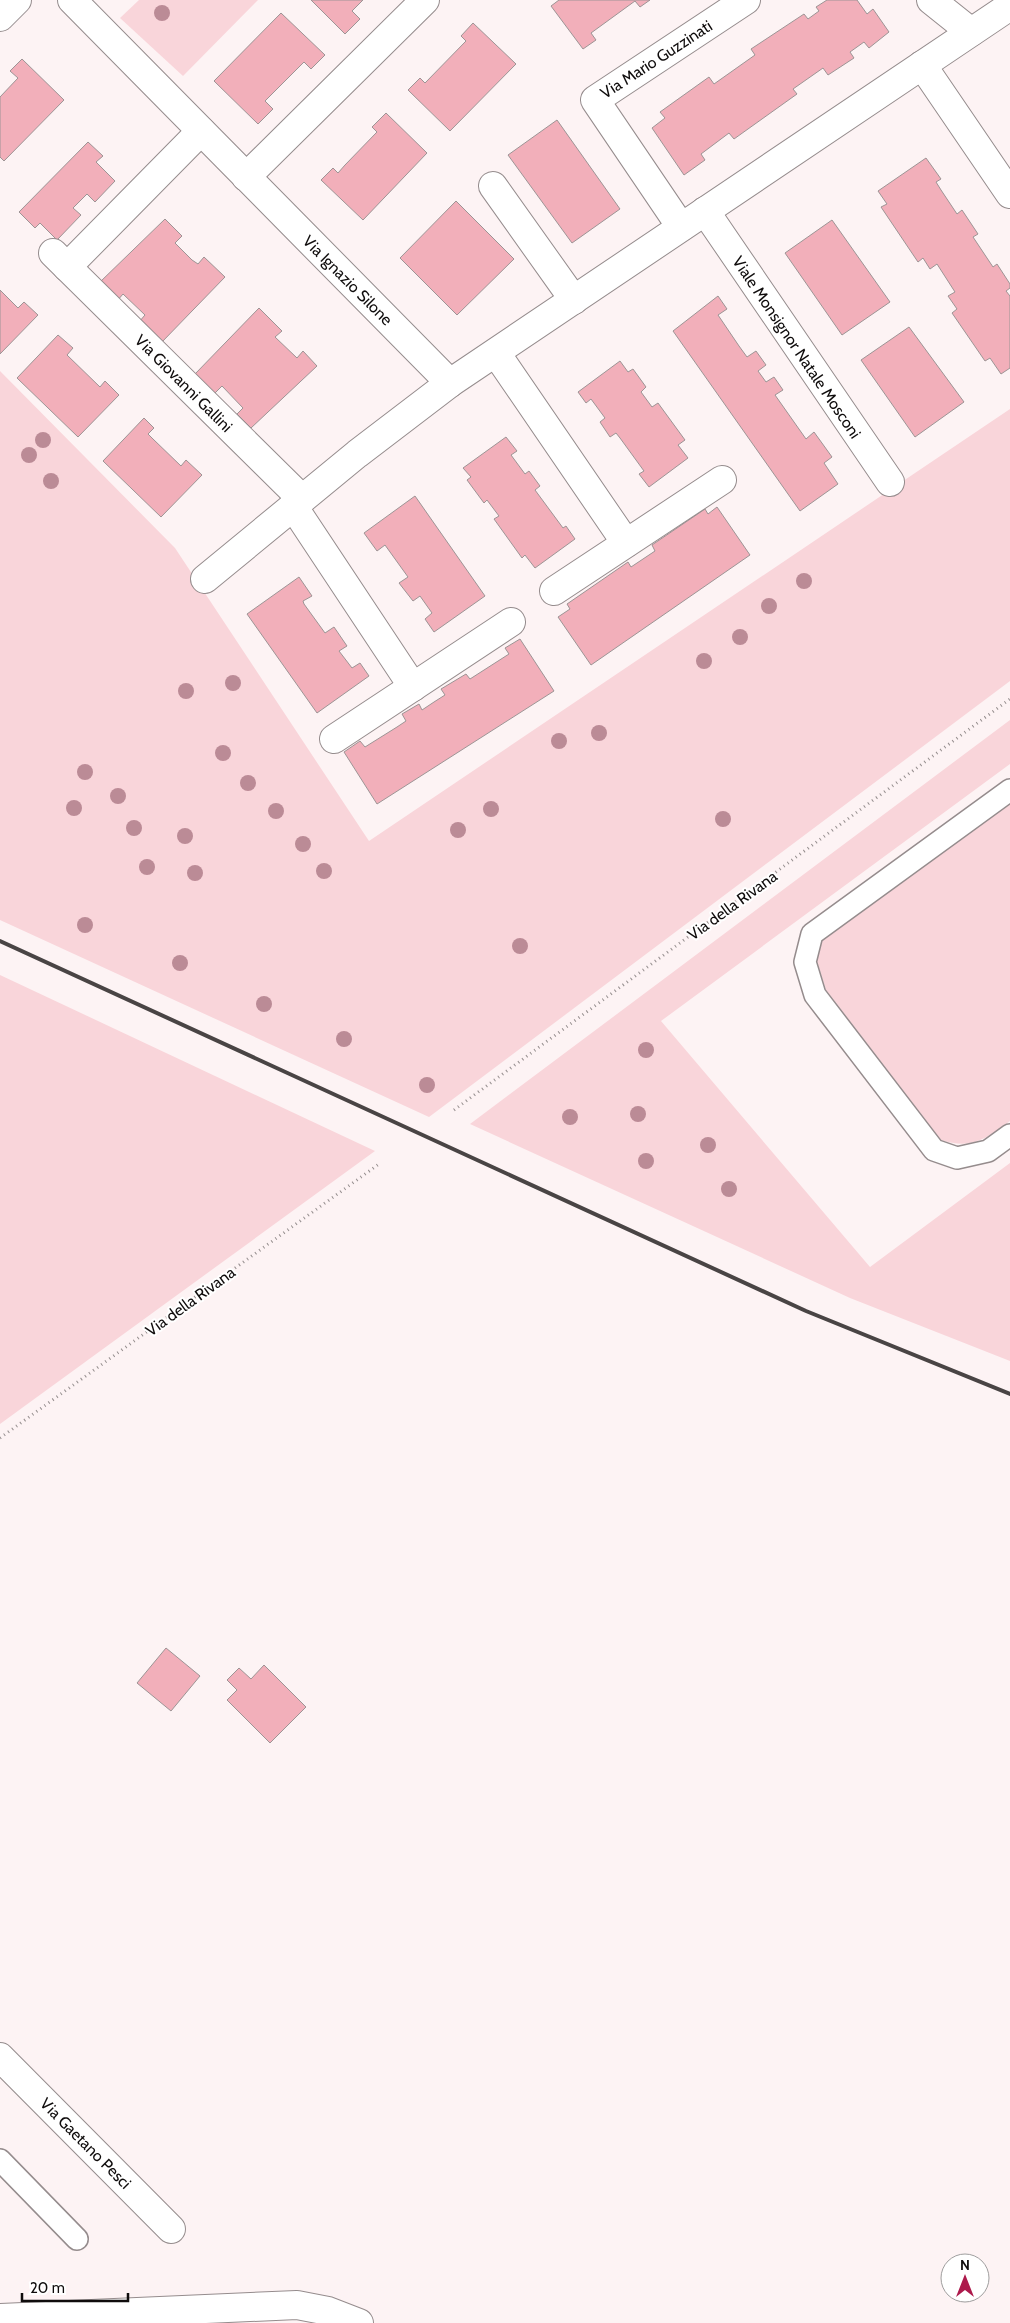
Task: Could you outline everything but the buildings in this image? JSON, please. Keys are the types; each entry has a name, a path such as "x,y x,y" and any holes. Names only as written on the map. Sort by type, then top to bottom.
{"street":[{"path":"0,18 17,0"},
{"name":"Via Ignazio Silone","path":"72,0 450,383"},
{"path":"246,177 425,0"},
{"name":"Via Mario Guzzinati","path":"681,227 595,100 746,0"},
{"path":"932,0 971,32"},
{"path":"205,579 385,431 450,383 1007,9"},
{"path":"922,65 1010,194"},
{"name":"Via Giovanni Gallini","path":"201,131 60,260 297,503"},
{"path":"493,186 574,300"},
{"name":"Viale Monsignor Natale Mosconi","path":"705,211 890,482"},
{"path":"496,353 626,544"},
{"path":"554,591 722,480"},
{"path":"297,503 413,686"},
{"path":"334,738 511,622"},
{"name":"Via Gaetano Pesci","path":"0,2057 171,2229"},
{"path":"0,2318 297,2305 328,2311 359,2323"}],"lane":[{"path":"1010,790 812,934 805,962 815,995 934,1150 957,1158 988,1151 1010,1135"},
{"path":"0,2160 77,2239"}],"path":[{"name":"Via della Rivana","path":"454,1110 1010,700"},
{"name":"Via della Rivana","path":"0,1438 379,1164"}],"shaded area":[{"path":"139,0 258,0 183,76 120,18"},
{"path":"0,371 175,548 369,841 1010,409 1010,681 429,1117 0,920"},
{"path":"1010,720 1010,764 661,1021 870,1267 1010,1163 1010,1361 850,1298 470,1124"},
{"path":"1010,804 1010,1121 978,1141 961,1144 952,1143 941,1140 826,990 817,961 822,941"},
{"path":"0,975 375,1151 0,1424"}],"railway":[{"path":"0,941 806,1311 1010,1394"}]}
